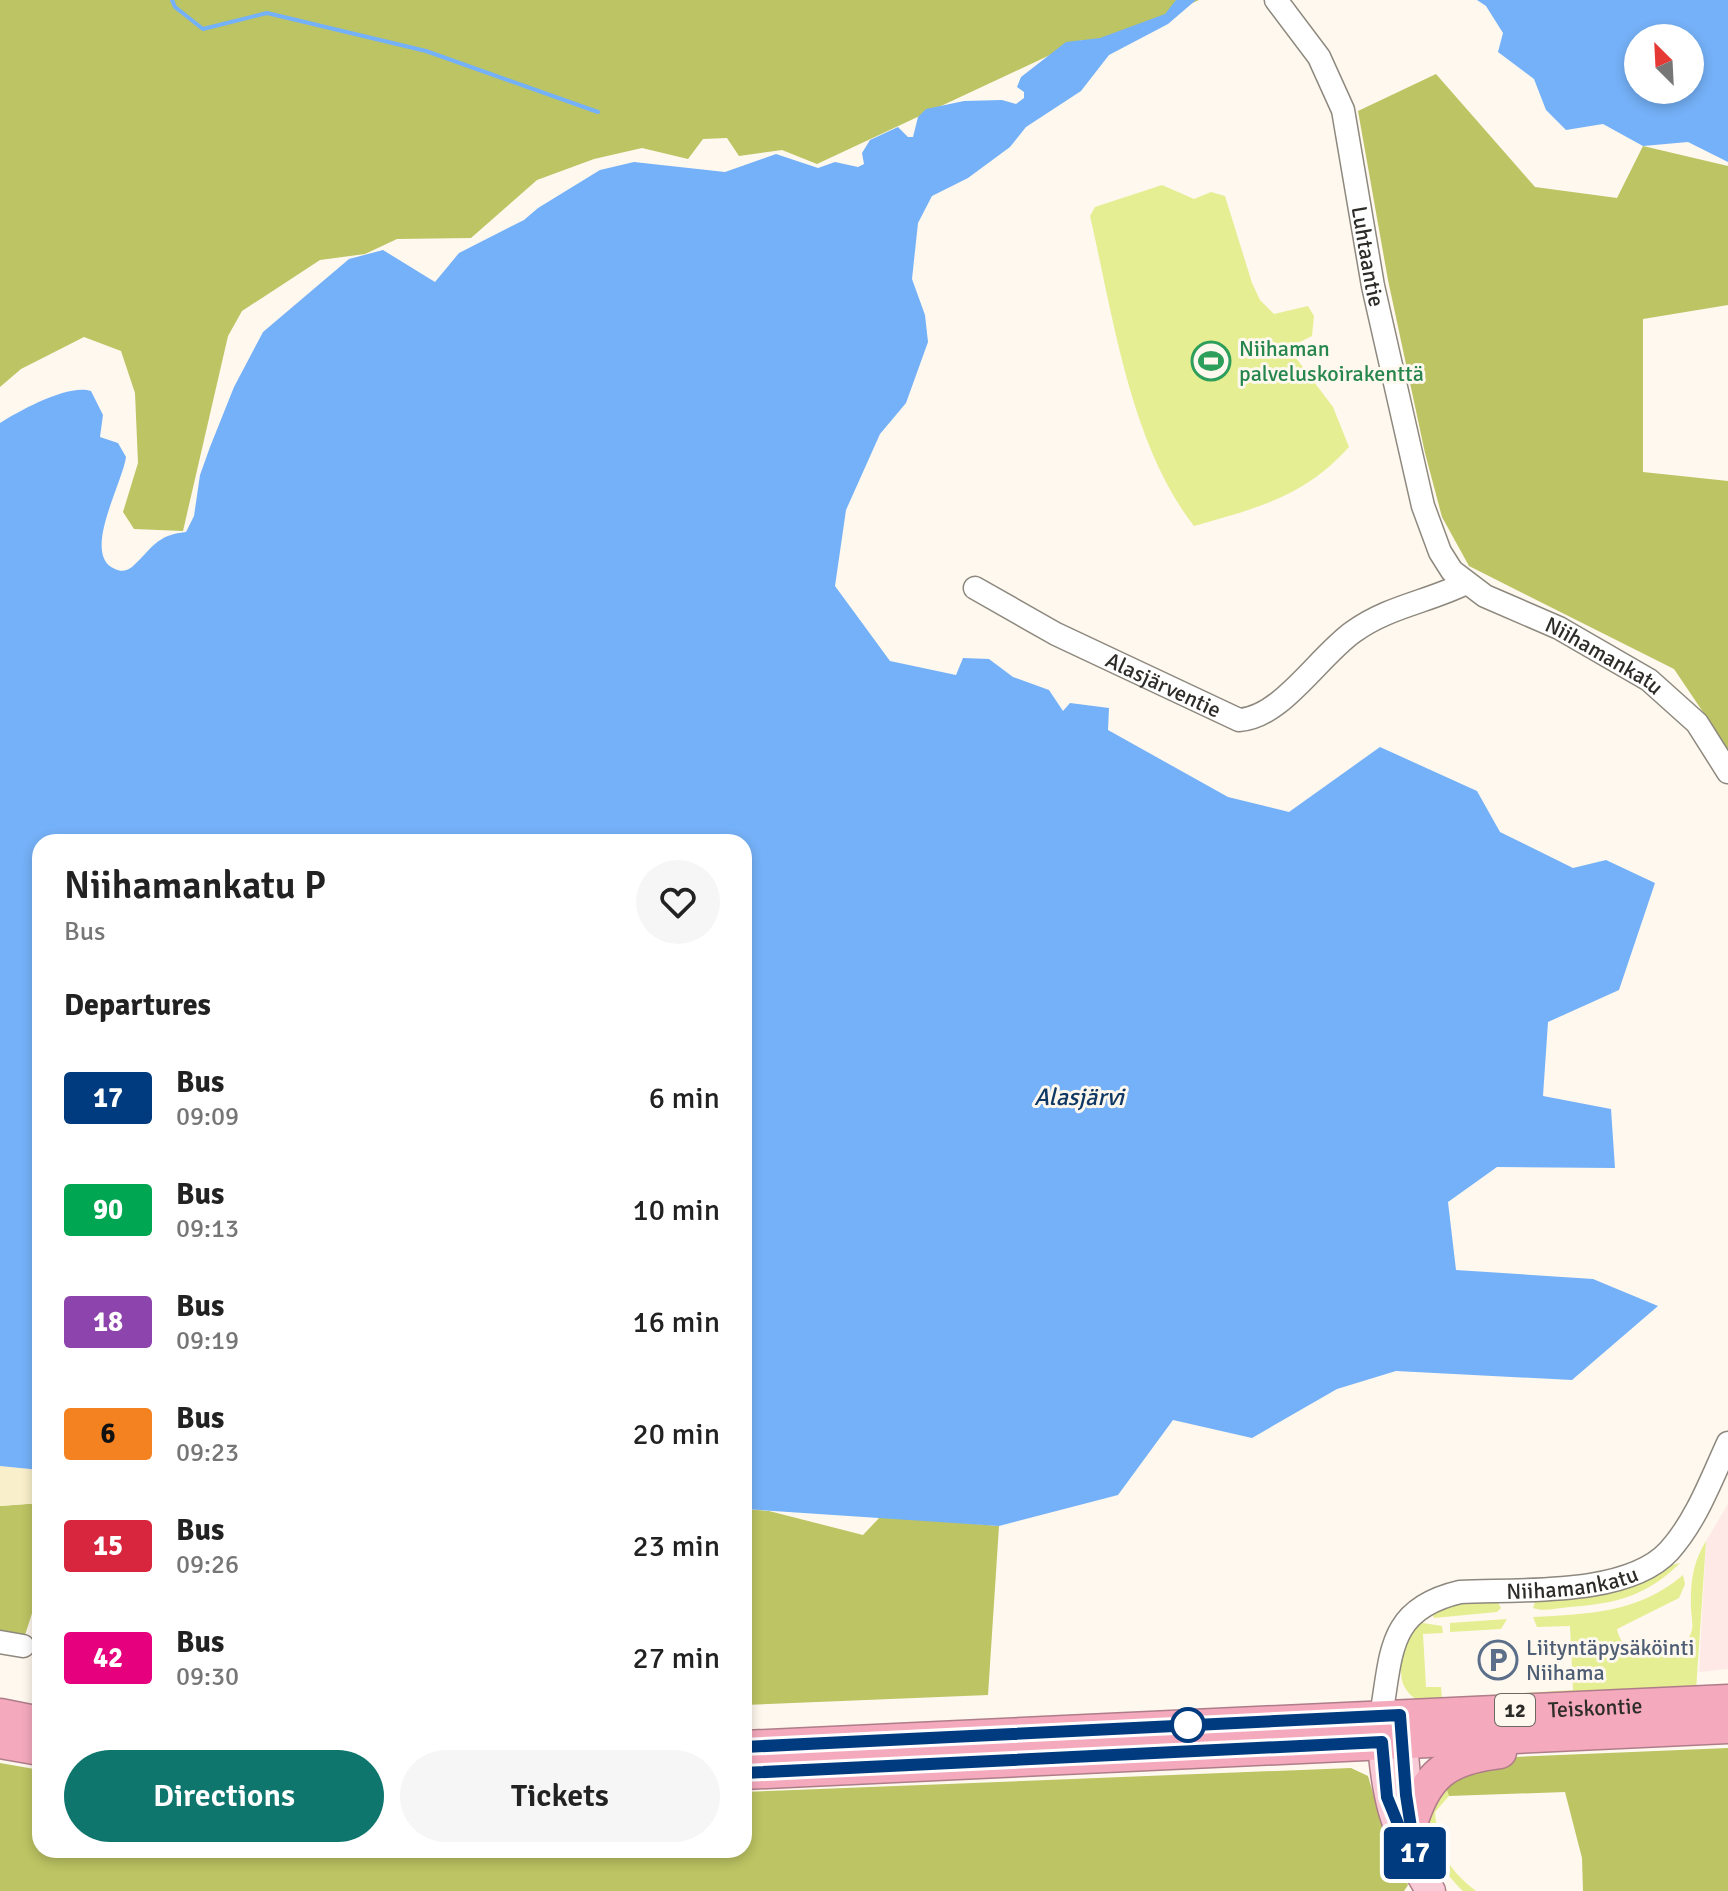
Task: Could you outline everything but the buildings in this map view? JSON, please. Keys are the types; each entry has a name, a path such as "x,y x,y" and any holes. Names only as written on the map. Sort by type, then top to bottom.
{"highway":[{"name":"Teiskontie","path":"752,1772 1728,1701"},
{"path":"0,1715 32,1721"},
{"name":"Teiskontie","path":"752,1747 1391,1728 1564,1735 1728,1727"},
{"path":"1410,1827 1418,1798 1428,1782 1447,1766 1478,1755 1537,1748 1564,1735"},
{"path":"0,1742 32,1748"}],"main road":[{"path":"1391,1728 1410,1827 1425,1882"},
{"path":"1391,1728 1387,1797 1425,1882"}],"street":[{"name":"Luhtaantie","path":"1276,0 1319,57 1343,110 1373,286 1423,506 1433,537 1459,577"},
{"name":"Alasjärventie","path":"975,588 1056,634 1239,720 1268,713 1306,673 1369,622 1415,599 1448,592 1459,577"},
{"name":"Niihamankatu","path":"1459,577 1499,604 1595,647 1649,680 1697,723 1728,772"},
{"name":"Niihamankatu","path":"1391,1728 1388,1669 1393,1646 1406,1620 1423,1604 1460,1592 1585,1586 1629,1575 1666,1555 1695,1514 1728,1443"},
{"path":"0,1642 23,1646"}],"shaded area":[{"path":"1728,1504 1728,1669 1699,1672 1706,1541"}],"green space":[{"path":"0,0 1199,0 1096,48 1082,40 817,164 782,150 739,156 727,138 703,139 688,159 642,148 594,159 537,180 471,238 397,239 365,254 320,260 242,311 228,336 183,531 134,529 123,512 138,463 135,393 121,351 84,337 21,369 0,387"},
{"path":"1436,74 1535,187 1617,198 1643,146 1728,166 1728,305 1643,319 1643,472 1728,481 1728,749 1674,669 1469,566 1442,517 1388,280 1358,111"},
{"name":"Niihaman palveluskoirakenttä","path":"1162,185 1194,199 1211,192 1225,196 1260,300 1274,314 1308,306 1314,316 1312,336 1296,344 1293,354 1333,407 1349,447 1315,478 1297,489 1259,506 1194,526 1172,493 1139,418 1116,336 1090,216 1095,207"},
{"path":"32,1504 32,1613 25,1635 0,1630 0,1506"},
{"path":"752,1510 769,1511 863,1535 881,1516 999,1526 988,1695 752,1705"},
{"path":"1706,1541 1696,1691 1423,1704 1404,1686 1401,1670 1403,1650 1410,1633 1423,1623 1442,1626 1443,1633 1423,1634 1426,1687 1441,1687 1442,1698 1573,1690 1570,1626 1537,1627 1533,1617 1573,1615 1631,1604 1666,1588 1683,1575 1685,1584 1679,1598 1617,1629 1624,1644 1636,1652 1659,1654 1675,1649 1688,1640 1692,1630 1692,1581 1695,1565"},
{"path":"1680,1563 1656,1583 1617,1600 1587,1606 1533,1608 1536,1599"},
{"path":"1496,1599 1501,1608 1497,1612 1434,1618 1431,1613 1447,1604"},
{"path":"1507,1619 1501,1629 1450,1632 1450,1623"},
{"path":"1728,1748 1728,1891 1583,1891 1582,1858 1565,1792 1449,1796 1442,1776 1491,1758"},
{"path":"0,1763 32,1769 32,1858 752,1858 752,1792 1351,1768 1368,1776 1384,1831 1408,1885 1404,1891 0,1891"},
{"path":"1442,1776 1449,1796 1435,1812 1438,1837 1451,1866 1476,1891 1463,1891 1456,1884 1430,1848 1423,1828 1428,1802"}],"sand":[{"path":"0,1466 32,1469 32,1504 0,1506"}],"water":[{"name":"Alasjärvi","path":"1176,0 1196,0 1168,24 1109,55 1081,91 1026,127 1010,147 968,178 932,196 918,223 912,279 925,315 928,342 906,403 880,434 846,510 835,586 890,661 956,675 963,658 989,659 1013,677 1049,690 1063,711 1070,703 1109,708 1108,730 1228,797 1289,812 1380,747 1477,791 1500,832 1573,868 1606,860 1655,883 1619,990 1548,1022 1543,1096 1611,1109 1615,1168 1497,1167 1448,1202 1456,1270 1593,1279 1658,1306 1572,1380 1396,1371 1337,1389 1252,1438 1173,1420 1118,1495 999,1526 752,1510 752,834 32,834 32,1469 0,1466 0,423 58,395 70,391 91,391 103,415 100,437 118,443 126,457 106,518 102,550 106,561 115,569 126,570 161,539 186,532 194,516 200,475 210,447 234,387 263,332 349,259 383,250 435,282 459,253 524,220 600,170 634,162 725,172 776,154 818,168 835,162 858,167 864,164 862,153 870,140 898,127 908,137 913,137 918,117 926,109 964,101 1002,100 1016,104 1024,98 1024,92 1017,87 1021,77 1066,42 1100,38 1165,14"},
{"path":"1477,0 1728,0 1728,162 1688,142 1643,146 1603,124 1566,130 1546,110 1534,79 1498,52 1503,33 1486,6"}],"waterway":[{"path":"172,0 175,7 203,29 267,13 426,51 598,112"}],"bus line":[{"name":"17","path":"752,1747 1400,1715 1406,1795 1418,1873 1387,1797 1382,1742 752,1773"}],"place":[{"name":"Niihaman palveluskoirakenttä","path":"1211,361"},
{"name":"Liityntäpysäköinti Niihama","path":"1498,1660"}]}
